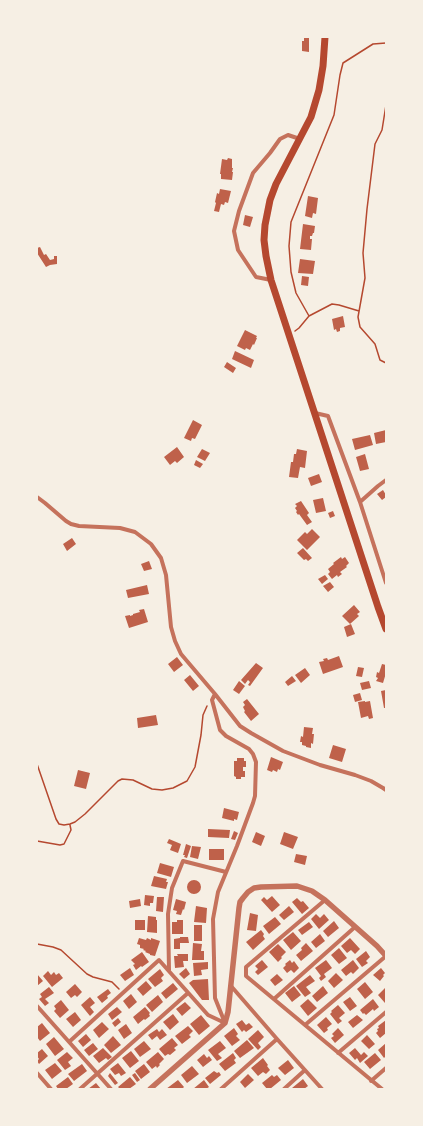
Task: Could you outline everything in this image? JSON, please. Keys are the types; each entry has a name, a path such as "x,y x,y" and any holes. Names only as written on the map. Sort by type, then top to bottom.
{"main road":[{"path":"325,37 323,66 319,90 310,117 276,184 270,200 265,225 264,240 271,280 288,335 386,628"}],"street":[{"path":"271,280 256,277 238,250 234,231 239,211 253,173 280,139 288,135 300,139"},
{"path":"314,413 328,416 360,502 386,583"},
{"path":"360,502 386,480"},
{"path":"37,497 71,524 79,526 120,528 135,532 152,544 161,558 166,574 171,622 181,654 240,726 283,751 320,765 371,781 386,790"},
{"path":"215,694 212,700 219,726 223,734 249,749 256,762 253,803 218,892 212,919 215,998 225,1023"},
{"path":"169,970 168,914 172,888 183,861 226,872"},
{"path":"150,1089 225,1023 228,1012 240,902 248,892 254,888 297,886 312,891 325,900 386,956 305,1025"},
{"path":"325,900 246,967 246,976 382,1089"},
{"path":"274,999 355,927"},
{"path":"69,1042 159,960 208,1015 225,1023"},
{"path":"231,985 276,1039 322,1089"},
{"path":"80,1089 188,993"},
{"path":"37,1006 111,1089"},
{"path":"338,1053 386,1012"},
{"path":"221,1089 276,1039"},
{"path":"371,1081 386,1068"},
{"path":"284,1089 305,1070"},
{"path":"37,1073 51,1089"}],"path":[{"path":"309,316 296,293 291,272 291,222 334,115 343,63 373,44 386,43"},
{"path":"386,105 382,130 375,144 366,210 362,253 366,278 358,317 360,326 375,344 380,360 386,363"},
{"path":"288,335 300,328 309,316 332,304 339,304 359,311"},
{"path":"37,764 56,820 59,824 64,825 75,822 118,781 122,779 133,780 152,789 162,790 173,788 187,781 192,774 198,755 205,709 212,700"},
{"path":"37,841 60,845 64,844 71,830 70,824"},
{"path":"37,944 61,950 87,974 93,978 112,982 123,994"}],"building":[{"path":"304,37 309,37 309,52 302,51 302,41 304,41"},
{"path":"228,158 232,159 232,180 221,179 220,174 222,159 227,160"},
{"path":"220,189 231,191 228,203 225,202 224,205 221,204 219,212 214,211 217,193 219,194"},
{"path":"308,196 318,198 316,214 313,213 312,218 305,216"},
{"path":"245,215 253,217 250,227 243,225"},
{"path":"303,224 315,226 314,233 310,236 310,239 312,239 311,250 300,249"},
{"path":"40,247 44,255 46,254 50,260 54,259 54,256 57,256 57,264 46,267 37,253 37,248"},
{"path":"300,259 315,261 313,274 298,273"},
{"path":"302,276 309,277 308,286 301,285"},
{"path":"343,316 345,327 340,328 340,331 337,332 336,329 334,330 332,319"},
{"path":"245,330 257,336 254,345 253,344 250,350 246,348 245,350 237,346"},
{"path":"235,351 254,360 251,368 232,359"},
{"path":"227,362 236,368 233,373 224,367"},
{"path":"193,420 202,425 195,439 192,438 191,441 184,438"},
{"path":"386,430 386,442 376,444 374,433"},
{"path":"370,435 373,445 355,450 352,439"},
{"path":"177,447 184,457 177,463 175,461 170,465 164,457"},
{"path":"202,449 210,453 205,461 197,457"},
{"path":"297,449 307,451 305,468 300,467 298,478 289,477 291,462 293,462 294,454 296,454"},
{"path":"365,454 369,469 360,471 356,457"},
{"path":"196,460 203,464 200,468 194,465"},
{"path":"319,474 322,482 311,486 308,478"},
{"path":"383,490 386,497 382,500 377,494"},
{"path":"323,498 326,511 316,513 313,500"},
{"path":"301,501 309,513 307,515 312,522 307,525 299,514 298,515 295,508 297,506 295,504"},
{"path":"333,511 335,516 330,518 328,513"},
{"path":"312,529 320,537 307,550 297,540 305,532 307,534"},
{"path":"72,538 76,544 67,551 63,544"},
{"path":"303,548 312,558 308,561 306,559 304,560 297,553"},
{"path":"341,557 342,559 345,557 349,563 346,566 347,567 340,572 342,574 338,577 337,575 332,579 328,574 330,572 328,569"},
{"path":"149,561 152,569 144,571 141,564"},
{"path":"325,575 328,579 322,584 318,579"},
{"path":"330,582 334,587 328,592 323,586"},
{"path":"147,585 149,594 128,598 126,590"},
{"path":"354,605 360,612 357,614 359,616 350,624 342,616"},
{"path":"144,609 148,622 129,628 125,616 133,615 140,612 139,610"},
{"path":"351,624 355,634 347,637 344,627"},
{"path":"339,656 343,667 323,674 319,662 324,661 323,659 327,658 328,660"},
{"path":"177,657 183,665 174,672 168,664"},
{"path":"256,663 263,668 250,686 248,685 250,682 248,680 245,684 241,680"},
{"path":"382,664 386,665 386,673 383,683 376,681 378,678 376,677 377,672 379,673"},
{"path":"358,667 364,668 362,677 356,676"},
{"path":"305,668 310,675 301,683 295,675"},
{"path":"190,675 199,686 193,691 184,680"},
{"path":"292,676 296,681 288,686 285,682"},
{"path":"239,681 245,686 239,694 233,690"},
{"path":"369,681 371,688 362,690 360,683"},
{"path":"386,690 386,708 384,708 381,691"},
{"path":"360,693 362,700 355,702 353,695"},
{"path":"247,699 259,714 251,721 244,712 243,707 245,705 243,702"},
{"path":"370,701 373,718 369,719 368,716 361,718 358,702"},
{"path":"156,715 158,725 138,728 137,718"},
{"path":"304,727 313,728 313,744 311,743 311,748 302,745 302,742 300,742 301,736 303,737"},
{"path":"333,745 346,749 342,762 329,758"},
{"path":"271,757 283,762 280,770 278,769 277,772 267,770"},
{"path":"237,758 244,758 244,761 246,761 246,767 243,767 245,777 241,777 241,779 236,779 234,776 234,761 237,761"},
{"path":"78,770 90,773 86,789 74,786"},
{"path":"224,808 239,812 237,820 234,819 234,821 222,818"},
{"path":"208,829 230,830 229,838 208,837"},
{"path":"234,831 238,833 235,840 231,839"},
{"path":"256,832 265,836 261,846 252,842"},
{"path":"284,832 298,837 293,849 280,844"},
{"path":"169,839 181,844 178,853 170,850 172,845 167,843"},
{"path":"186,844 191,846 187,858 183,855"},
{"path":"192,846 201,847 198,859 190,857"},
{"path":"209,849 224,849 224,860 209,860"},
{"path":"296,854 307,856 305,865 294,862"},
{"path":"160,863 174,867 171,877 157,873"},
{"path":"154,876 167,879 166,882 168,882 166,889 151,886"},
{"path":"191,880 197,880 201,884 201,890 197,894 191,894 187,890 187,884"},
{"path":"145,895 154,896 153,903 150,903 150,906 144,905"},
{"path":"272,896 280,905 272,912 261,900 264,897 267,900"},
{"path":"157,897 164,897 163,912 156,911"},
{"path":"297,898 301,902 303,901 309,908 302,914 292,902"},
{"path":"140,899 141,906 130,908 129,901"},
{"path":"176,899 186,902 181,915 176,914 177,911 173,910"},
{"path":"196,906 207,908 206,923 194,922"},
{"path":"289,906 294,912 284,920 279,915"},
{"path":"250,913 258,915 256,931 247,930"},
{"path":"316,914 320,918 324,914 329,920 319,929 311,919"},
{"path":"148,916 156,917 157,933 147,932"},
{"path":"275,917 281,924 269,934 263,926"},
{"path":"135,920 145,920 145,930 135,930"},
{"path":"177,920 183,920 183,934 172,934 172,922 177,922"},
{"path":"334,921 339,928 328,937 323,931"},
{"path":"309,922 313,927 302,935 298,930"},
{"path":"194,925 202,925 202,941 194,941"},
{"path":"261,930 265,939 253,950 246,942"},
{"path":"293,932 301,941 291,950 283,940"},
{"path":"320,934 325,941 316,948 311,942"},
{"path":"188,937 189,943 180,943 180,949 174,949 174,939"},
{"path":"139,938 146,940 147,938 151,940 151,938 160,941 155,956 150,955 143,950 144,949 140,948 140,945 137,944"},
{"path":"350,938 360,949 355,954 351,950 347,953 341,946"},
{"path":"193,943 202,944 201,951 204,951 204,960 192,960"},
{"path":"306,943 313,951 301,961 296,955 302,950 301,948"},
{"path":"278,944 286,952 278,962 269,952"},
{"path":"339,948 347,958 339,964 331,955"},
{"path":"366,951 370,957 366,961 368,963 362,967 356,959"},
{"path":"142,952 149,962 136,970 133,965 135,964 131,960"},
{"path":"177,954 188,954 188,961 183,961 184,967 175,968 174,956 178,956"},
{"path":"262,960 268,967 258,975 255,972 258,969 255,966"},
{"path":"290,960 292,963 294,961 299,968 294,973 291,970 287,973 283,968"},
{"path":"326,960 332,968 324,974 326,977 321,981 319,978 321,976 315,968"},
{"path":"353,960 359,968 353,974 351,972 346,976 341,970"},
{"path":"208,962 208,969 201,970 202,975 194,976 193,963"},
{"path":"130,968 134,975 125,981 120,975"},
{"path":"186,968 190,974 184,979 179,974"},
{"path":"381,968 385,973 380,981 373,975"},
{"path":"160,969 164,975 161,978 163,981 155,987 148,979"},
{"path":"48,971 51,975 54,972 56,975 59,973 63,978 52,987 43,976"},
{"path":"336,973 343,980 334,988 328,981"},
{"path":"37,974 43,981 37,986"},
{"path":"277,974 283,980 275,986 270,980"},
{"path":"310,975 315,981 306,987 311,993 305,997 296,986"},
{"path":"208,979 209,1000 202,1000 189,983 193,980"},
{"path":"146,981 152,988 143,996 137,989"},
{"path":"365,982 373,992 365,999 357,989"},
{"path":"173,983 178,989 166,999 161,993"},
{"path":"75,984 82,992 77,997 75,995 71,998 66,992"},
{"path":"294,986 301,995 292,1002 285,993"},
{"path":"323,986 328,993 317,1002 312,996"},
{"path":"49,987 54,993 45,999 49,1003 45,1006 39,999 42,997 40,994"},
{"path":"385,988 386,1002 385,1003 378,995"},
{"path":"108,989 111,993 102,1003 97,997"},
{"path":"131,994 137,1002 129,1009 123,1001"},
{"path":"158,995 163,1002 152,1012 146,1005"},
{"path":"90,997 95,1003 90,1007 94,1012 90,1016 81,1005"},
{"path":"350,997 357,1006 350,1011 343,1002"},
{"path":"308,999 317,1008 308,1016 300,1006"},
{"path":"373,999 379,1007 374,1011 373,1009 366,1015 364,1013 363,1014 360,1010"},
{"path":"61,1000 69,1010 60,1018 54,1011 56,1009 54,1006"},
{"path":"185,1002 191,1008 182,1016 176,1009"},
{"path":"338,1005 345,1013 339,1018 342,1021 338,1024 330,1014 332,1012 331,1011"},
{"path":"117,1007 122,1012 112,1020 108,1014"},
{"path":"145,1007 150,1013 150,1016 138,1024 133,1017"},
{"path":"75,1012 81,1020 73,1027 66,1019"},
{"path":"173,1014 179,1022 170,1030 163,1022"},
{"path":"201,1015 210,1026 199,1035 190,1024"},
{"path":"357,1015 363,1020 353,1028 348,1022"},
{"path":"326,1017 332,1024 324,1033 317,1025"},
{"path":"118,1018 121,1022 115,1027 112,1023"},
{"path":"242,1020 246,1025 249,1023 253,1027 246,1032 244,1030 242,1032 236,1024"},
{"path":"386,1020 386,1033 380,1038 376,1033 378,1031 377,1029 379,1028 378,1026"},
{"path":"102,1022 109,1029 99,1038 93,1030"},
{"path":"42,1023 50,1033 40,1041 37,1037 37,1027"},
{"path":"126,1024 132,1033 124,1039 118,1030"},
{"path":"188,1026 193,1031 189,1035 191,1037 182,1044 175,1036"},
{"path":"234,1028 238,1034 236,1036 240,1040 232,1046 224,1036"},
{"path":"338,1028 344,1035 335,1043 331,1038 334,1036 332,1034"},
{"path":"157,1029 159,1032 162,1029 167,1035 160,1040 157,1036 152,1040 148,1035"},
{"path":"258,1030 264,1037 258,1043 261,1047 258,1050 248,1039"},
{"path":"86,1034 91,1040 83,1047 78,1041"},
{"path":"367,1035 375,1044 369,1049 361,1041"},
{"path":"113,1036 121,1045 111,1053 104,1045"},
{"path":"54,1037 64,1049 55,1056 46,1044"},
{"path":"172,1038 178,1045 174,1048 176,1050 170,1055 168,1054 165,1056 159,1049"},
{"path":"247,1040 254,1048 240,1058 234,1051"},
{"path":"144,1041 151,1049 140,1057 134,1049"},
{"path":"220,1041 226,1048 218,1054 222,1058 217,1061 208,1050"},
{"path":"93,1043 98,1049 89,1056 84,1050"},
{"path":"386,1043 386,1056 384,1058 378,1050"},
{"path":"103,1048 112,1057 108,1060 106,1058 99,1063 93,1056"},
{"path":"355,1048 361,1055 364,1052 368,1056 360,1063 357,1058 355,1060 349,1053"},
{"path":"42,1049 48,1056 39,1064 37,1061 39,1059 37,1053"},
{"path":"131,1051 139,1061 130,1068 122,1058"},
{"path":"67,1052 73,1058 68,1062 71,1066 65,1070 57,1060"},
{"path":"158,1052 164,1059 157,1068 156,1066 152,1069 146,1062"},
{"path":"233,1053 236,1058 234,1060 236,1063 225,1071 219,1064"},
{"path":"375,1053 381,1060 370,1069 364,1062"},
{"path":"204,1054 207,1058 209,1056 212,1060 203,1067 197,1060"},
{"path":"263,1058 270,1070 266,1074 263,1072 258,1076 251,1068"},
{"path":"288,1060 294,1068 285,1075 278,1068"},
{"path":"55,1063 62,1071 52,1079 45,1070"},
{"path":"118,1063 126,1073 121,1076 119,1073 115,1075 110,1069"},
{"path":"82,1064 87,1071 74,1081 68,1074"},
{"path":"144,1064 150,1072 141,1079 135,1071"},
{"path":"192,1066 199,1074 187,1083 181,1075"},
{"path":"214,1071 217,1073 219,1072 221,1075 210,1084 205,1078"},
{"path":"110,1073 118,1083 115,1085 108,1076"},
{"path":"135,1073 140,1080 137,1082 132,1075"},
{"path":"248,1074 254,1080 245,1088 240,1082"},
{"path":"272,1075 274,1077 277,1075 281,1080 270,1089 267,1089 262,1083"},
{"path":"68,1077 73,1084 66,1089 58,1089 56,1086"},
{"path":"130,1077 136,1084 129,1089 120,1089 118,1087"},
{"path":"303,1079 308,1086 304,1089 292,1088"},
{"path":"178,1080 184,1087 182,1089 166,1089"},
{"path":"204,1080 209,1087 206,1089 193,1089"},
{"path":"96,1083 101,1089 88,1089"}]}
